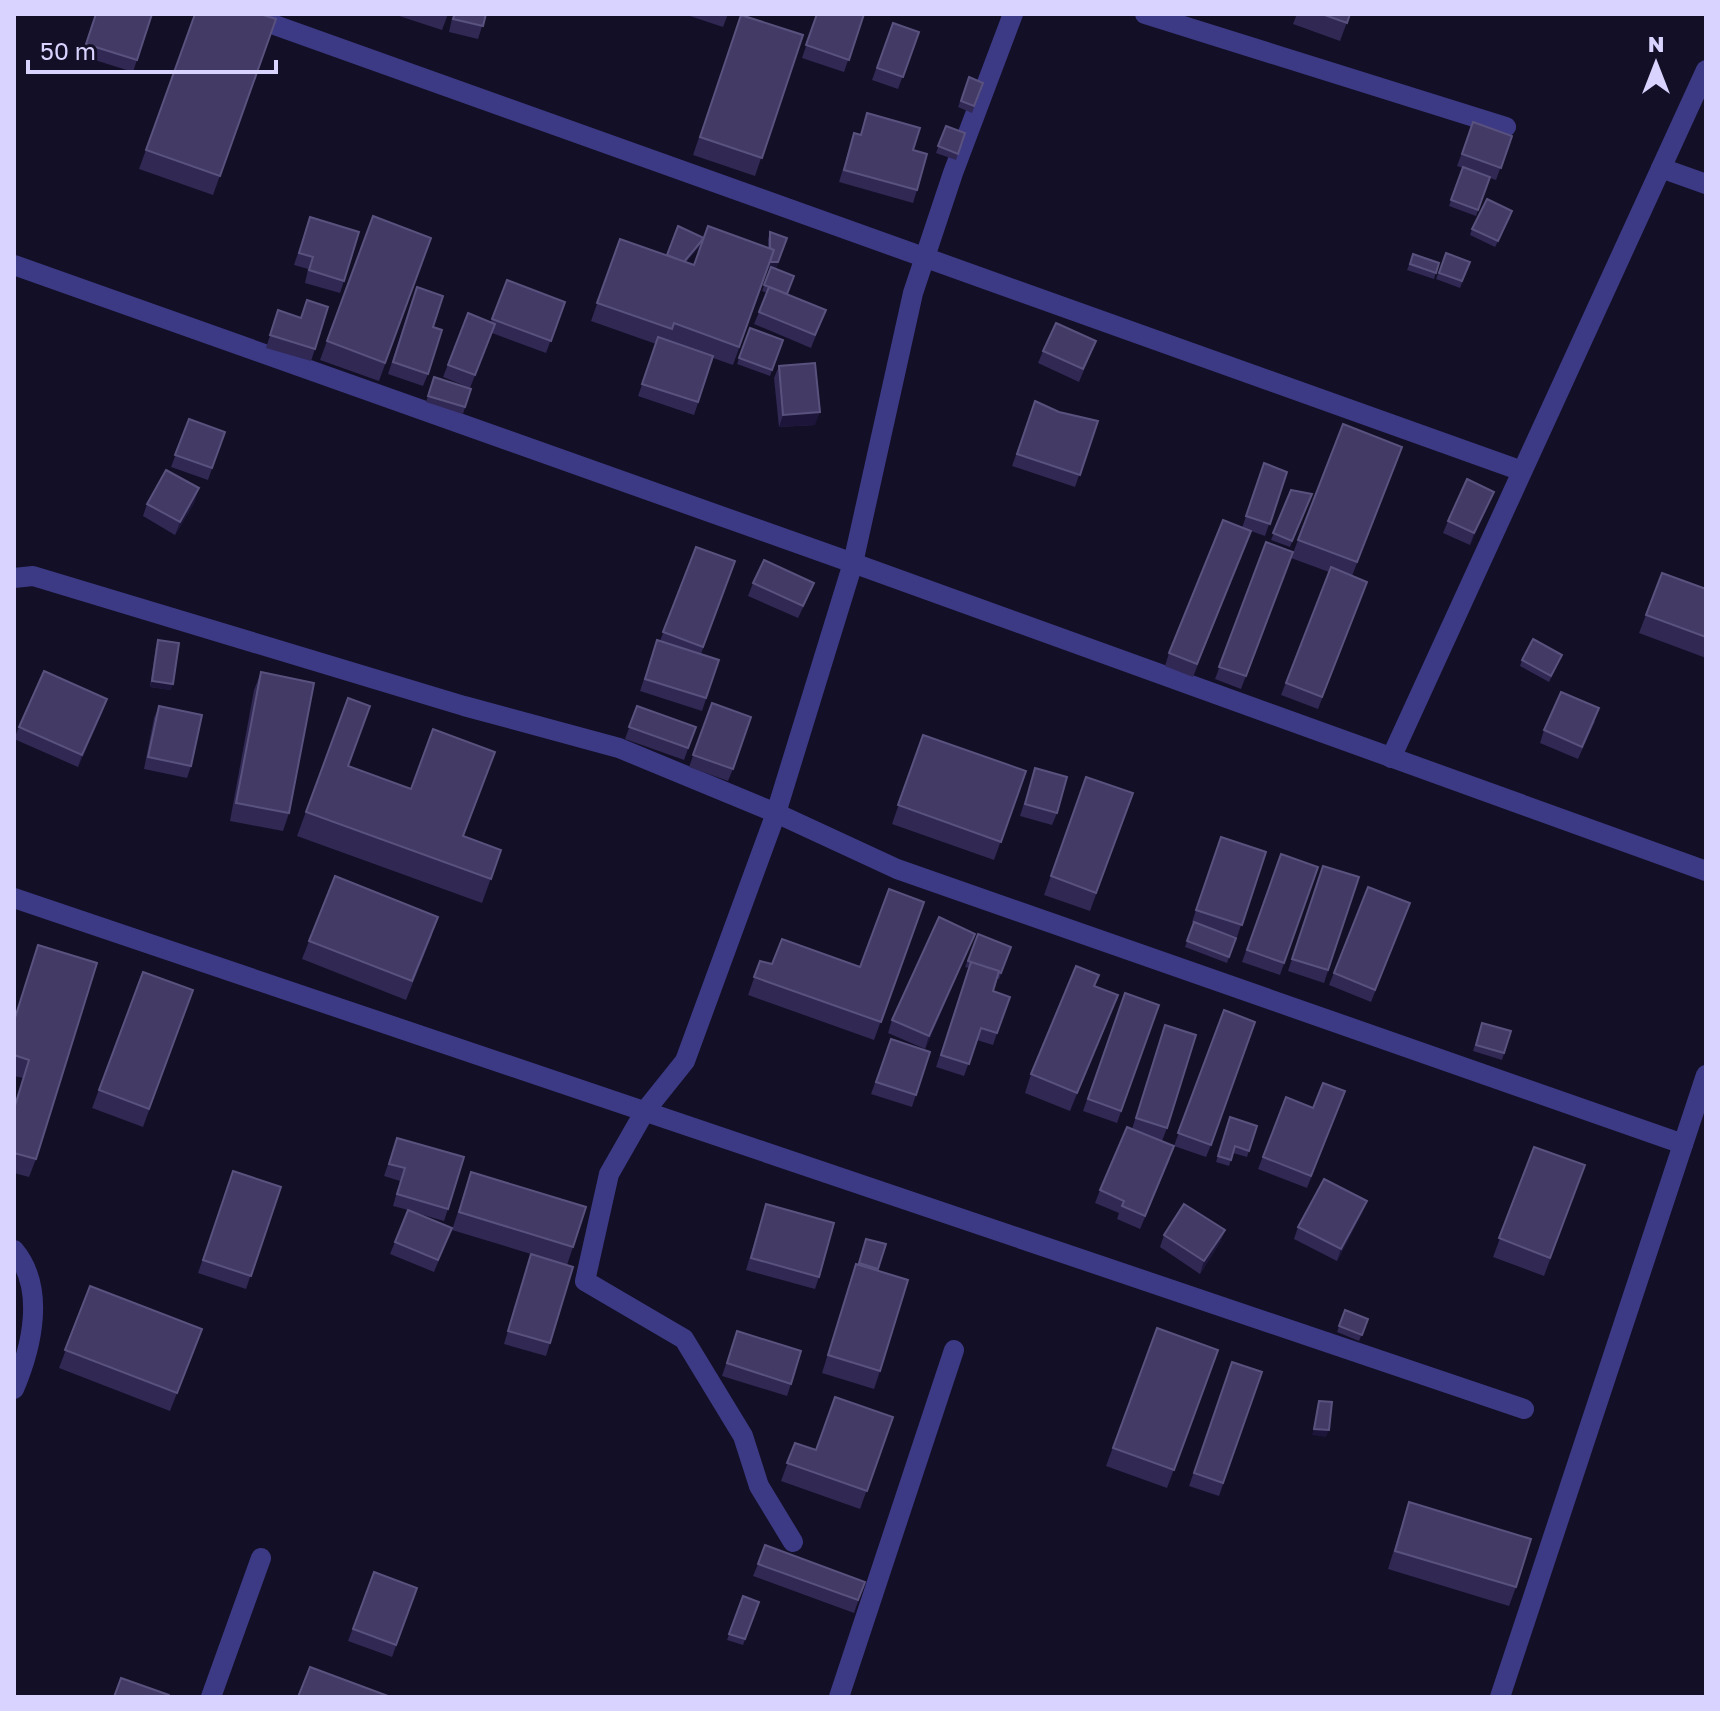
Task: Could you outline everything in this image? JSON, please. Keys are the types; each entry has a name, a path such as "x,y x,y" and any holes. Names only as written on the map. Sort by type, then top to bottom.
{"street":[{"path":"244,14 1522,471"},
{"path":"793,1542 759,1486 743,1436 684,1339 585,1281 609,1174 645,1111 685,1061 776,813 853,563 913,293 1013,14"},
{"path":"1145,14 1506,127"},
{"path":"1391,758 1706,70"},
{"path":"1661,168 1706,184"},
{"path":"14,265 1706,871"},
{"path":"14,578 33,576 464,706 619,748 776,813 897,869 1683,1144"},
{"path":"14,898 1524,1409"},
{"path":"1500,1697 1706,1075"},
{"path":"14,1250 25,1263 33,1303 32,1337 14,1389"},
{"path":"839,1697 954,1350"},
{"path":"211,1697 261,1558"}],"building":[{"path":"96,14 152,14 137,60 86,44"},
{"path":"195,14 260,14 276,19 220,176 146,150"},
{"path":"455,14 486,14 483,26 453,19"},
{"path":"817,14 864,14 849,60 806,45"},
{"path":"1322,14 1350,14 1347,23"},
{"path":"741,15 803,35 762,158 700,137"},
{"path":"893,23 919,32 903,77 877,68"},
{"path":"969,77 983,83 974,106 961,101"},
{"path":"867,113 920,128 913,150 927,154 917,190 844,170 854,133 861,135"},
{"path":"1473,122 1512,136 1501,168 1462,154"},
{"path":"946,126 965,133 958,154 938,146"},
{"path":"1463,167 1490,177 1478,210 1451,200"},
{"path":"1487,199 1512,211 1498,241 1472,229"},
{"path":"373,216 431,238 385,363 327,341"},
{"path":"310,217 359,232 344,281 309,270 313,257 299,253"},
{"path":"678,226 704,238 684,262 667,255"},
{"path":"708,226 774,250 739,347 674,323 672,329 597,303 620,239 694,265"},
{"path":"770,232 787,238 778,262 770,262 774,250 770,248"},
{"path":"1446,253 1470,262 1462,281 1439,273"},
{"path":"1413,254 1439,263 1436,273 1410,264"},
{"path":"771,267 794,276 787,294 764,285"},
{"path":"507,280 565,302 551,341 492,319"},
{"path":"417,287 443,296 433,327 442,330 428,374 393,362"},
{"path":"769,287 826,310 815,335 759,312"},
{"path":"307,300 328,307 315,349 270,335 278,310 301,318"},
{"path":"468,313 495,324 475,375 448,365"},
{"path":"1056,323 1096,341 1083,369 1043,351"},
{"path":"750,328 783,340 772,370 739,358"},
{"path":"658,337 713,356 698,402 642,384"},
{"path":"815,363 820,412 783,415 779,366"},
{"path":"434,377 471,389 465,407 428,396"},
{"path":"1035,401 1059,412 1098,421 1080,475 1017,454"},
{"path":"189,419 225,432 212,468 175,455"},
{"path":"1343,424 1402,447 1357,562 1298,540"},
{"path":"1264,463 1287,472 1270,524 1246,516"},
{"path":"166,470 199,488 180,522 147,504"},
{"path":"1467,479 1494,492 1474,533 1448,521"},
{"path":"1291,490 1312,494 1292,541 1273,533"},
{"path":"1223,520 1251,531 1197,664 1169,653"},
{"path":"1266,542 1293,552 1246,676 1219,667"},
{"path":"696,547 735,561 703,647 663,632"},
{"path":"764,560 814,583 803,606 753,583"},
{"path":"1331,567 1367,582 1322,697 1286,683"},
{"path":"1662,573 1706,589 1706,637 1646,615"},
{"path":"1533,639 1562,655 1551,676 1522,660"},
{"path":"158,640 179,643 173,684 152,681"},
{"path":"657,640 719,660 706,698 645,679"},
{"path":"44,671 107,699 82,755 19,727"},
{"path":"261,672 314,683 289,813 236,803"},
{"path":"1561,692 1599,708 1582,747 1544,730"},
{"path":"348,698 370,706 348,766 411,789 433,729 495,752 463,836 501,850 491,879 306,812"},
{"path":"712,703 751,717 733,769 693,755"},
{"path":"159,706 202,715 191,766 148,757"},
{"path":"637,706 696,727 688,748 629,727"},
{"path":"923,735 1026,771 1001,842 898,805"},
{"path":"1035,768 1067,777 1057,813 1025,804"},
{"path":"1086,777 1133,793 1096,893 1051,876"},
{"path":"1221,837 1266,852 1242,925 1196,910"},
{"path":"1281,854 1318,867 1284,963 1247,950"},
{"path":"1323,866 1359,877 1328,970 1292,959"},
{"path":"335,876 438,917 412,981 309,941"},
{"path":"1368,887 1410,903 1375,990 1334,973"},
{"path":"889,889 924,902 881,1022 754,977 760,961 772,964 782,939 860,967"},
{"path":"939,917 975,934 929,1036 892,1020"},
{"path":"1194,922 1236,938 1229,957 1187,941"},
{"path":"978,934 1011,947 1001,973 968,961"},
{"path":"38,945 97,963 36,1159 14,1153 14,1109 29,1060 14,1055 14,1021"},
{"path":"971,962 999,971 993,991 1010,997 997,1033 981,1028 969,1064 941,1055"},
{"path":"1076,966 1099,975 1094,986 1118,995 1077,1093 1031,1074"},
{"path":"143,972 193,990 149,1109 99,1090"},
{"path":"1125,993 1159,1005 1121,1111 1088,1099"},
{"path":"1224,1010 1255,1022 1211,1145 1178,1133"},
{"path":"1482,1023 1511,1031 1504,1053 1476,1045"},
{"path":"1165,1025 1196,1035 1167,1128 1136,1118"},
{"path":"891,1039 930,1052 916,1095 876,1082"},
{"path":"1323,1083 1345,1091 1311,1176 1263,1157 1286,1097 1313,1108"},
{"path":"1230,1117 1257,1126 1249,1151 1235,1146 1231,1160 1218,1156"},
{"path":"1127,1127 1174,1146 1145,1216 1122,1206 1124,1201 1100,1190"},
{"path":"397,1138 464,1157 448,1209 397,1194 405,1168 389,1164"},
{"path":"1534,1147 1585,1165 1550,1258 1499,1238"},
{"path":"233,1171 281,1187 251,1276 203,1260"},
{"path":"471,1172 586,1207 573,1247 459,1212"},
{"path":"1324,1179 1367,1201 1341,1249 1298,1227"},
{"path":"766,1204 834,1223 819,1277 751,1258"},
{"path":"1184,1204 1225,1230 1204,1261 1164,1235"},
{"path":"408,1210 452,1228 438,1260 395,1242"},
{"path":"866,1239 886,1244 878,1269 859,1263"},
{"path":"531,1254 573,1267 550,1343 508,1331"},
{"path":"856,1264 908,1280 880,1371 828,1355"},
{"path":"90,1286 202,1329 177,1393 65,1350"},
{"path":"1345,1310 1368,1319 1362,1335 1339,1326"},
{"path":"1157,1328 1218,1350 1174,1470 1113,1448"},
{"path":"737,1331 801,1351 791,1384 727,1363"},
{"path":"1232,1362 1262,1372 1223,1483 1194,1473"},
{"path":"835,1397 893,1417 867,1491 787,1463 795,1443 816,1450"},
{"path":"1319,1401 1332,1402 1329,1430 1314,1429"},
{"path":"1409,1502 1531,1539 1516,1587 1395,1551"},
{"path":"765,1545 865,1582 858,1600 758,1564"},
{"path":"374,1572 417,1588 396,1645 353,1629"},
{"path":"743,1596 759,1602 745,1639 729,1634"},
{"path":"310,1667 388,1696 388,1697 298,1697"},
{"path":"121,1678 169,1695 169,1697 114,1697"}]}
